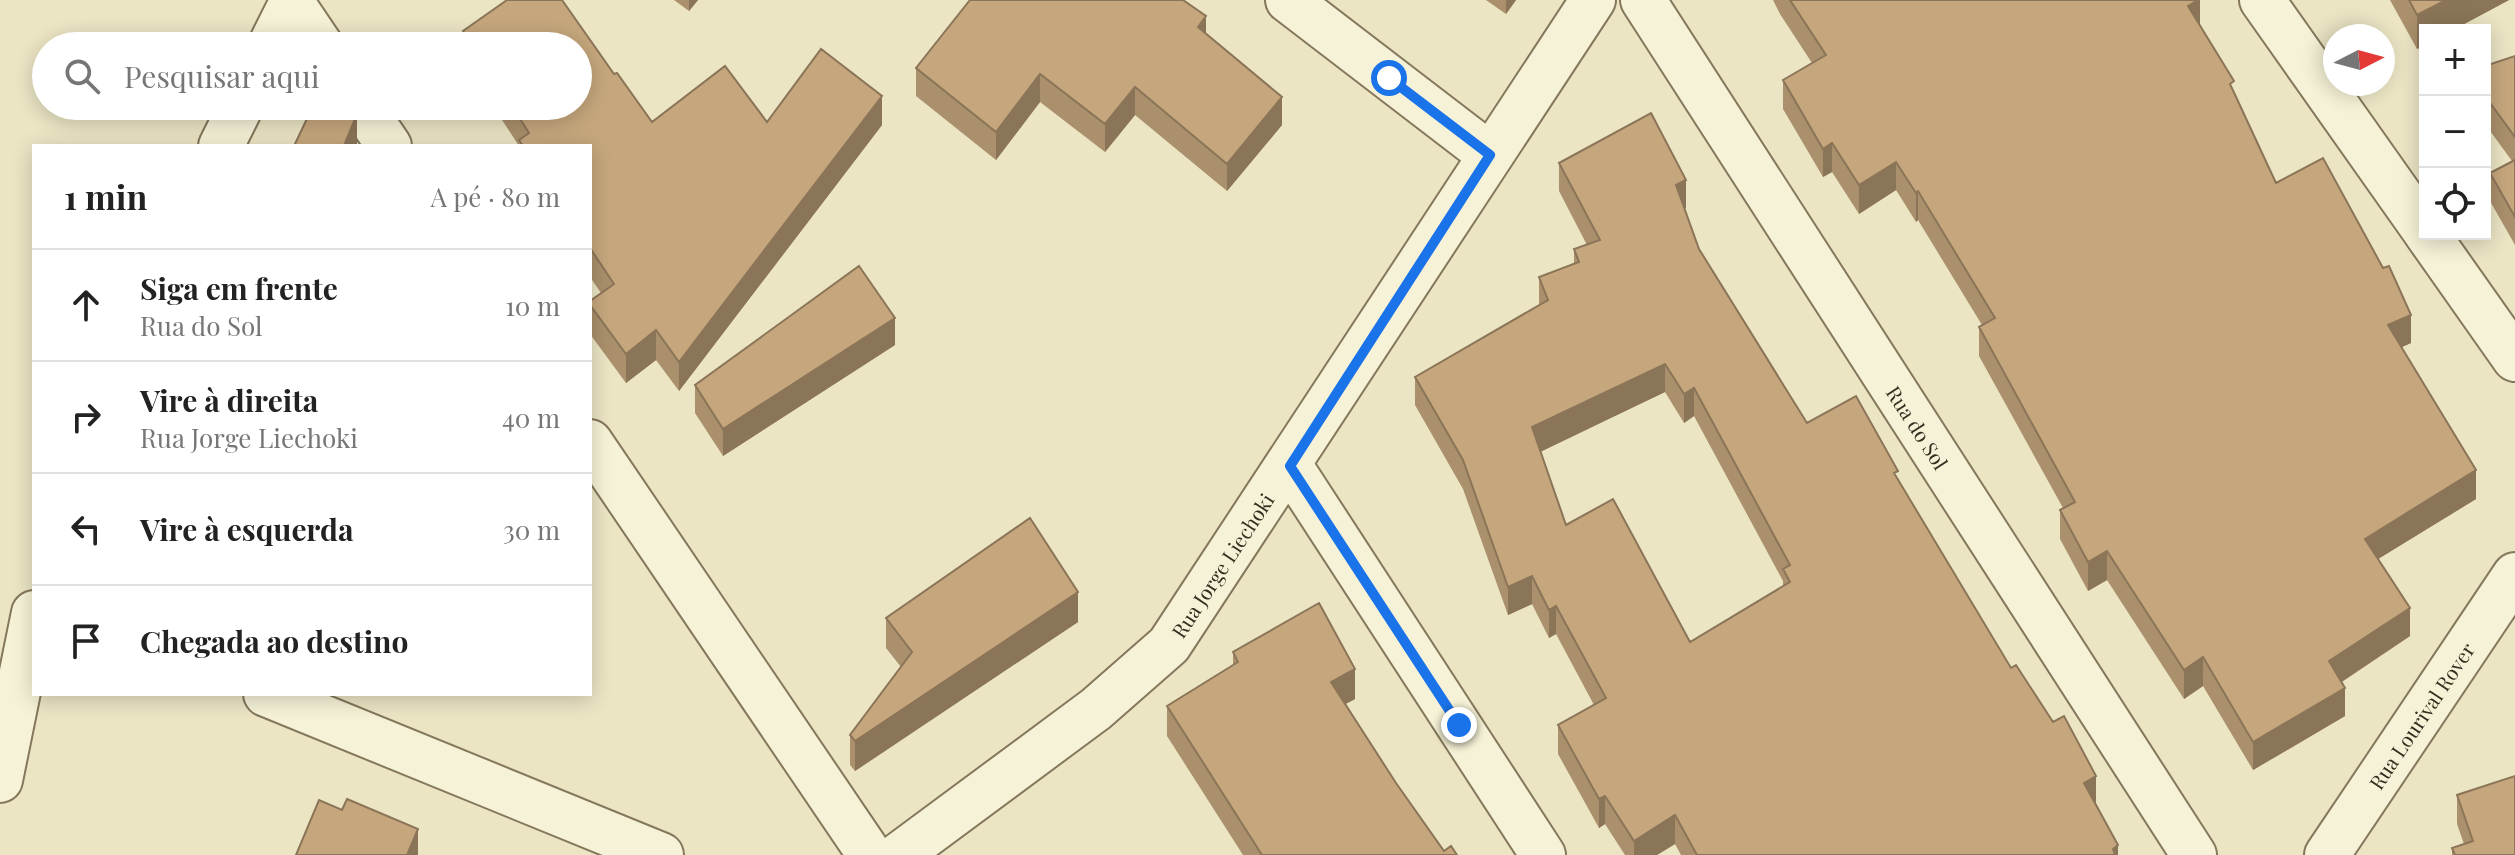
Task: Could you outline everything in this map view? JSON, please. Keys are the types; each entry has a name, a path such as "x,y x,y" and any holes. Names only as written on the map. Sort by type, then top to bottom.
{"street":[{"path":"1288,0 1490,155"},
{"name":"Rua Jorge Liechoki","path":"899,855 1096,709 1169,645 1290,466 1593,0"},
{"name":"Rua do Sol","path":"1643,0 2194,855"},
{"path":"2262,0 2419,222"},
{"path":"277,32 292,1"},
{"path":"292,1 312,32"},
{"path":"222,144 234,120"},
{"path":"371,120 388,144"},
{"path":"2432,240 2515,359"},
{"path":"592,445 870,855"},
{"path":"1290,466 1543,855"},
{"name":"Rua Lourival Rover","path":"2327,855 2515,575"},
{"path":"0,780 32,623"},
{"path":"271,696 661,855"}],"building":[{"path":"507,0 562,0 584,32 464,32"},
{"path":"970,0 1183,0 1206,16 1198,27 1282,97 1227,164 1135,87 1105,124 1040,74 996,132 916,68"},
{"path":"1790,0 2198,0 2188,6 2234,81 2230,84 2276,183 2323,158 2383,268 2389,266 2411,315 2388,325 2476,470 2365,539 2410,608 2329,661 2345,688 2253,742 2203,657 2184,670 2107,551 2088,562 2060,510 2075,502 1979,327 1995,318 1918,191 1916,193 1896,162 1859,185 1832,143 1823,149 1783,80 1826,55"},
{"path":"2409,0 2446,0 2417,15"},
{"path":"592,43 652,122 725,66 767,122 821,49 882,96 679,362 656,330 626,354 592,308 592,300 614,284 592,251 592,144 522,144 519,140 529,133 521,120 592,120"},
{"path":"2515,56 2515,137 2491,104 2491,64"},
{"path":"1651,113 1686,180 1676,185 1699,249 1807,423 1856,396 1898,471 1894,473 2011,668 2016,665 2053,722 2064,716 2096,776 2084,783 2118,845 2113,849 2115,855 1697,855 1675,815 1634,841 1605,796 1599,799 1558,725 1606,698 1556,606 1549,610 1532,576 1508,587 1463,460 1415,377 1548,300 1539,277 1579,262 1574,249 1600,240 1559,163","holes":["1665,364 1684,394 1694,388 1790,565 1783,569 1790,582 1690,642 1613,499 1566,525 1532,427"]},
{"path":"306,120 355,120 345,144 295,144"},
{"path":"2515,160 2515,217 2491,175"},
{"path":"859,266 895,318 723,429 695,385"},
{"path":"1030,518 1078,592 855,741 850,735 912,652 886,618"},
{"path":"1319,603 1355,669 1331,682 1444,851 1451,846 1457,855 1262,855 1167,706 1238,662 1233,652"},
{"path":"2515,776 2515,855 2455,855 2452,848 2473,841 2457,795"},
{"path":"347,799 418,829 407,855 296,855 319,800 342,810"}],"route":[{"path":"1389,78 1490,155 1290,466 1459,725"}]}
